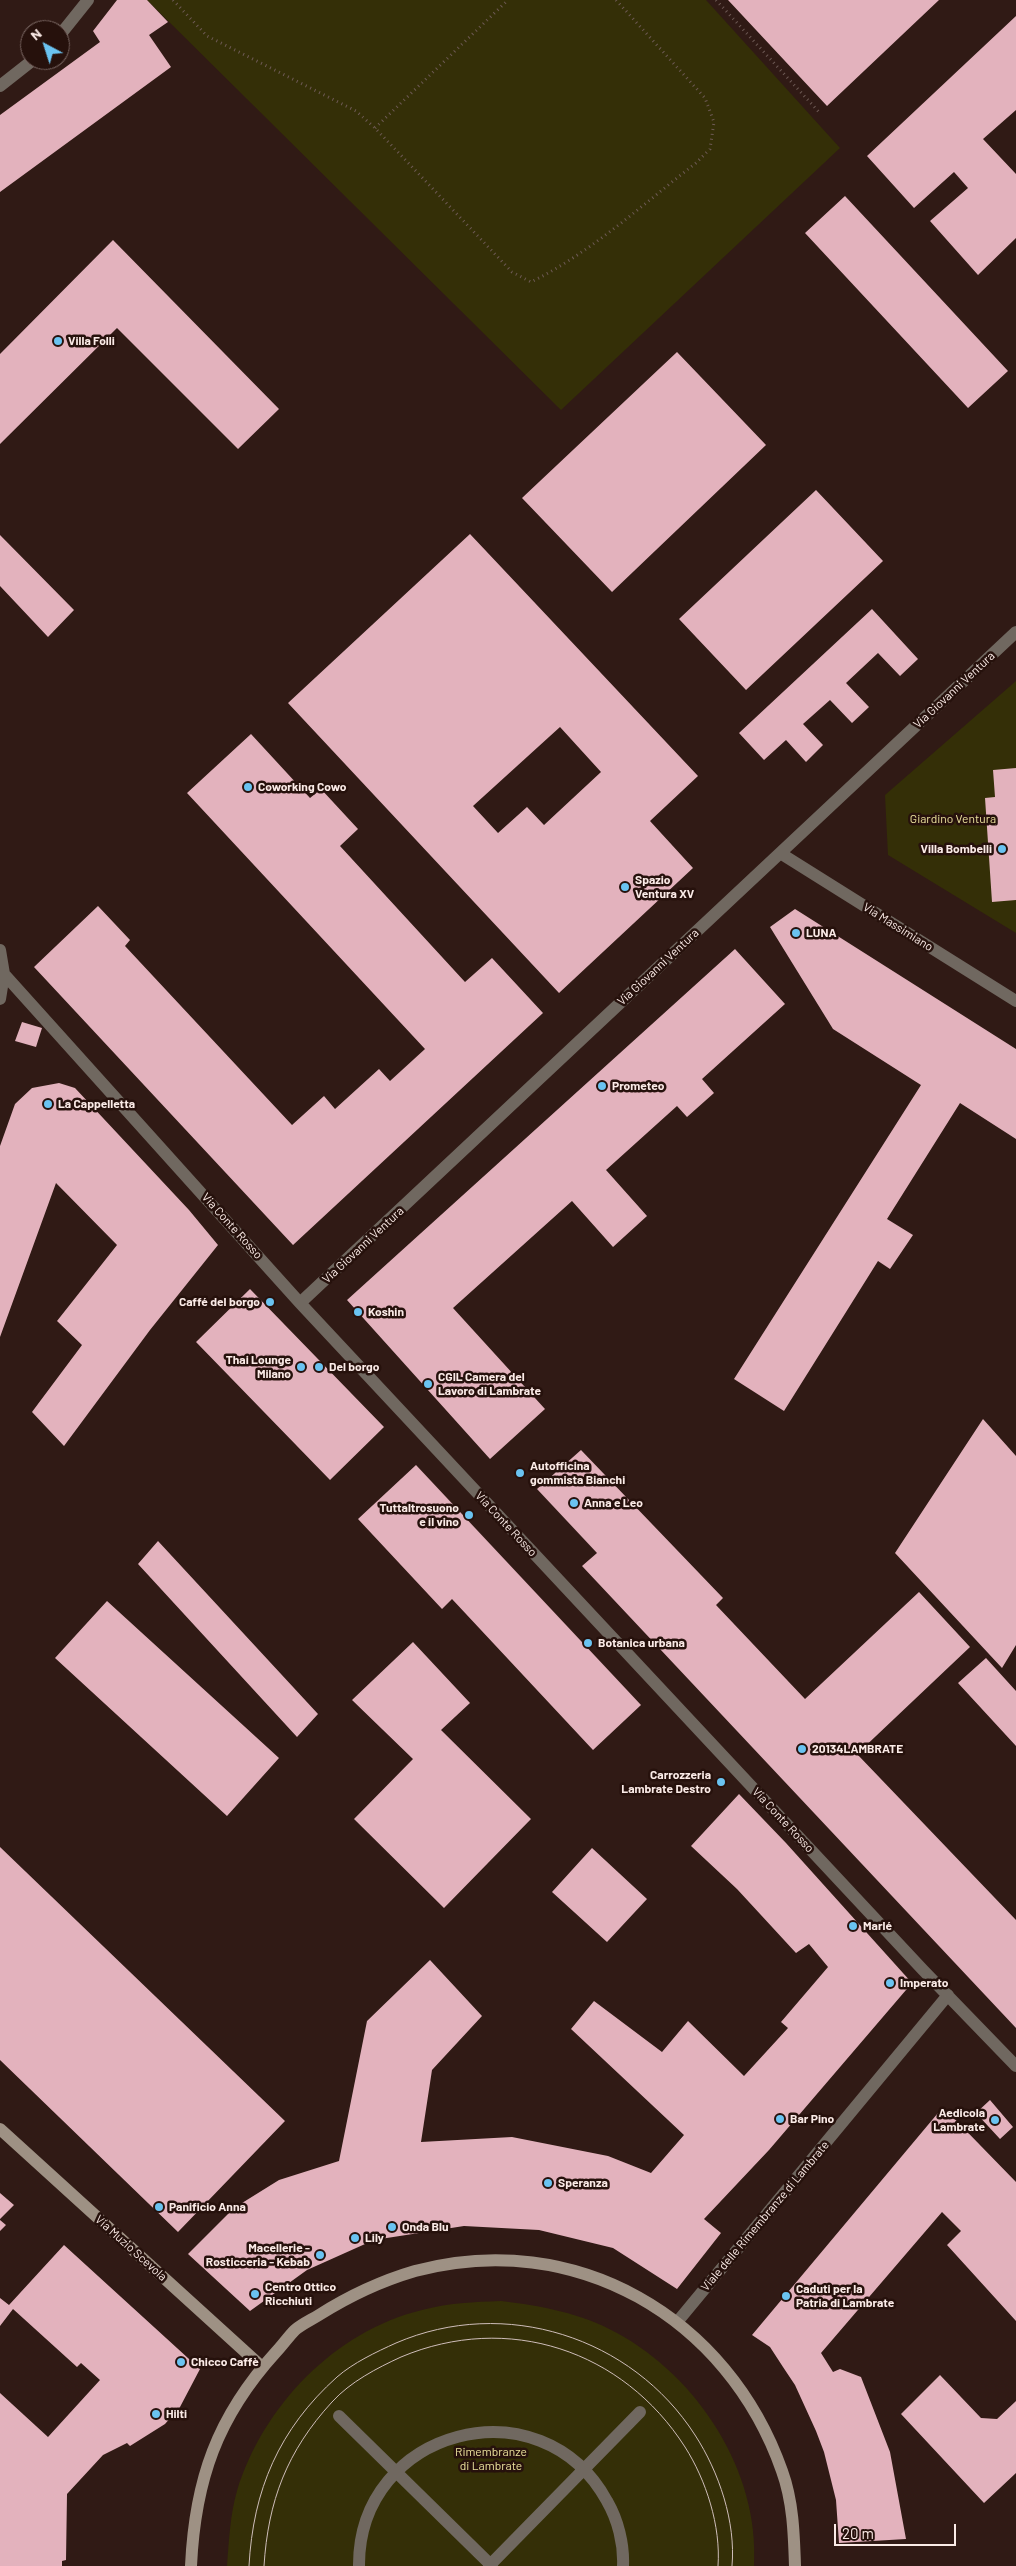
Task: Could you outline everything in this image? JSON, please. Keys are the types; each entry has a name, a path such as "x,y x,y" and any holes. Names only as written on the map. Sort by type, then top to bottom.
{"street":[{"path":"70,22 88,0"},
{"path":"0,86 20,70"},
{"name":"Via Giovanni Ventura","path":"300,1303 1016,632"},
{"name":"Via Massimiano","path":"780,853 1016,1001"},
{"path":"0,950 4,974 0,999"},
{"name":"Via Conte Rosso","path":"4,974 300,1303 1016,2066"},
{"name":"Viale delle Rimembranze di Lambrate","path":"678,2321 948,1995"},
{"name":"Via Muzio Scevola","path":"0,2129 262,2367"},
{"path":"191,2566 193,2524 201,2482 216,2441 237,2402 262,2367 294,2331 341,2302 389,2278 441,2264 495,2260 549,2265 601,2279 650,2303 678,2321 720,2363 743,2393 763,2425 783,2473 794,2524 795,2566"},
{"path":"339,2416 491,2566 640,2412"},
{"path":"359,2566 358,2551 365,2522 378,2495 396,2472 432,2445 460,2435 489,2432 534,2438 560,2451 584,2469 602,2492 615,2519 621,2540 623,2566"}],"path":[{"path":"173,0 207,36 356,111 375,128 512,272 531,282 556,270 696,163 710,149 714,122 705,98 616,0"},
{"path":"375,128 508,0"},
{"path":"716,0 819,112"}],"green space":[{"path":"147,0 706,0 840,148 561,410"},
{"name":"Giardino Ventura","path":"1016,681 1016,933 888,855 885,795"},
{"name":"Rimembranze di Lambrate","path":"501,2301 561,2311 589,2320 617,2333 646,2352 673,2375 698,2401 718,2431 735,2463 747,2496 753,2531 754,2566 227,2566 233,2509 237,2491 249,2460 265,2430 284,2402 307,2376 332,2354 360,2335 390,2320 442,2306 471,2302"}],"building":[{"path":"117,0 147,0 168,22 149,35 171,67 0,192 0,115 62,70 70,70 70,64 100,42 93,31"},
{"path":"728,0 939,0 827,106"},
{"path":"1016,16 1016,110 983,139 1016,174 1016,238 978,275 930,221 968,188 954,172 914,208 867,156"},
{"path":"845,196 1008,371 968,408 805,233"},
{"name":"Villa Folli","path":"113,240 279,409 238,449 117,328 0,444 0,354"},
{"path":"677,352 766,445 612,592 522,498"},
{"path":"816,490 883,561 746,690 679,619"},
{"path":"470,534 698,776 650,821 693,868 559,993 288,703","holes":["560,727 601,772 544,825 527,807 498,833 473,806"]},
{"path":"0,535 74,610 48,637 0,586"},
{"path":"872,609 918,659 900,676 878,653 846,683 869,707 852,723 830,700 803,724 823,745 806,762 786,740 764,760 739,733"},
{"path":"251,734 310,798 321,789 358,829 340,846 465,982 492,958 543,1013 293,1245 34,967 98,906 130,940 125,946 292,1125 324,1096 335,1109 379,1069 390,1081 425,1049 187,793"},
{"name":"Villa Bombelli","path":"1016,768 1016,900 992,902 985,798 995,797 993,770"},
{"path":"795,909 1016,1049 1016,1139 960,1103 887,1219 913,1235 890,1269 878,1261 784,1411 734,1379 921,1085 833,1029 770,927"},
{"path":"735,949 785,1004 702,1079 714,1093 687,1117 677,1106 606,1170 647,1216 613,1247 572,1201 453,1308 545,1409 490,1459 347,1300"},
{"path":"22,1022 42,1028 36,1047 15,1041"},
{"path":"59,1083 75,1088 189,1210 218,1245 150,1330 64,1446 32,1412 82,1345 57,1321 117,1245 56,1183 0,1337 0,1146 15,1104 32,1088"},
{"path":"250,1289 384,1427 330,1480 196,1342"},
{"path":"983,1419 1016,1456 1016,1645 1002,1668 895,1553"},
{"path":"581,1450 723,1598 716,1605 805,1699 919,1592 970,1647 857,1754 1016,1920 1016,2028 582,1566 597,1553 537,1489"},
{"path":"416,1465 641,1705 593,1750 452,1599 442,1609 358,1519"},
{"path":"158,1541 318,1714 297,1737 138,1564"},
{"path":"107,1601 279,1758 227,1816 55,1658"},
{"path":"413,1642 470,1703 441,1730 531,1819 444,1908 354,1819 413,1759 352,1700"},
{"path":"986,1658 1016,1691 1016,1746 958,1683"},
{"path":"739,1794 786,1843 912,1983 769,2150 704,2219 721,2233 677,2289 613,2248 539,2230 464,2226 374,2240 307,2270 250,2311 188,2254 234,2208 279,2180 339,2161 367,2021 430,1960 482,2016 432,2070 421,2142 512,2137 608,2156 651,2173 684,2135 571,2029 594,2001 662,2052 688,2021 744,2076 788,2028 781,2022 828,1967 809,1944 796,1953 737,1889 691,1846"},
{"path":"0,1847 285,2121 178,2232 0,2060"},
{"path":"592,1848 647,1899 607,1942 552,1892"},
{"name":"Aedicola Lambrate","path":"990,2100 1013,2127 1000,2139 976,2113"},
{"path":"943,2107 1016,2182 1016,2321 947,2245 961,2231 942,2212 821,2353 833,2372 840,2369 861,2377 890,2452 906,2539 839,2543 836,2500 824,2452 816,2431 795,2385 770,2347 752,2335"},
{"path":"0,2193 14,2205 0,2219"},
{"path":"0,2220 6,2225 0,2231"},
{"path":"64,2245 200,2369 180,2407 165,2424 130,2446 127,2443 103,2455 67,2494 66,2560 62,2561 62,2566 0,2566 0,2393 48,2437 100,2380 81,2363 77,2367 13,2309 0,2326 0,2298 9,2305"},
{"path":"940,2375 981,2418 997,2419 1016,2401 1016,2473 984,2503 901,2414"}],"tram line":[{"path":"249,2566 256,2512 263,2487 285,2440 299,2418 317,2397 350,2367 396,2343 438,2329 480,2324 522,2326 563,2335 601,2350 637,2373 669,2401 704,2449 718,2481 724,2498 731,2532 732,2566"},
{"path":"264,2566 270,2520 275,2498 283,2478 303,2439 332,2402 355,2382 401,2357 441,2344 482,2338 522,2340 560,2349 596,2364 630,2386 659,2413 693,2460 705,2489 717,2535 718,2566"}],"place":[{"name":"Villa Folli","path":"58,341"},
{"name":"Coworking Cowo","path":"248,787"},
{"name":"Villa Bombelli","path":"1002,849"},
{"name":"Spazio Ventura XV","path":"625,887"},
{"name":"LUNA","path":"796,933"},
{"name":"Prometeo","path":"602,1086"},
{"name":"La Cappelletta","path":"48,1104"},
{"name":"Caffé del borgo","path":"270,1302"},
{"name":"Koshin","path":"358,1312"},
{"name":"Thai Lounge Milano","path":"301,1367"},
{"name":"Del borgo","path":"319,1367"},
{"name":"CGIL Camera del Lavoro di Lambrate","path":"428,1384"},
{"name":"Autofficina gommista Bianchi","path":"520,1473"},
{"name":"Anna e Leo","path":"574,1503"},
{"name":"Tuttaltrosuono e il vino","path":"469,1515"},
{"name":"Botanica urbana","path":"588,1643"},
{"name":"20134LAMBRATE","path":"802,1749"},
{"name":"Carrozzeria Lambrate Destro","path":"721,1782"},
{"name":"Marlé","path":"853,1926"},
{"name":"Imperato","path":"890,1983"},
{"name":"Bar Pino","path":"780,2119"},
{"name":"Aedicola Lambrate","path":"995,2120"},
{"name":"Speranza","path":"548,2183"},
{"name":"Panificio Anna","path":"159,2207"},
{"name":"Onda Blu","path":"392,2227"},
{"name":"Lily","path":"355,2238"},
{"name":"Macellerie - Rosticceria - Kebab","path":"320,2255"},
{"name":"Centro Ottico Ricchiuti","path":"255,2294"},
{"name":"Caduti per la Patria di Lambrate","path":"786,2296"},
{"name":"Chicco Caffè","path":"181,2362"},
{"name":"Hilti","path":"156,2414"}]}
